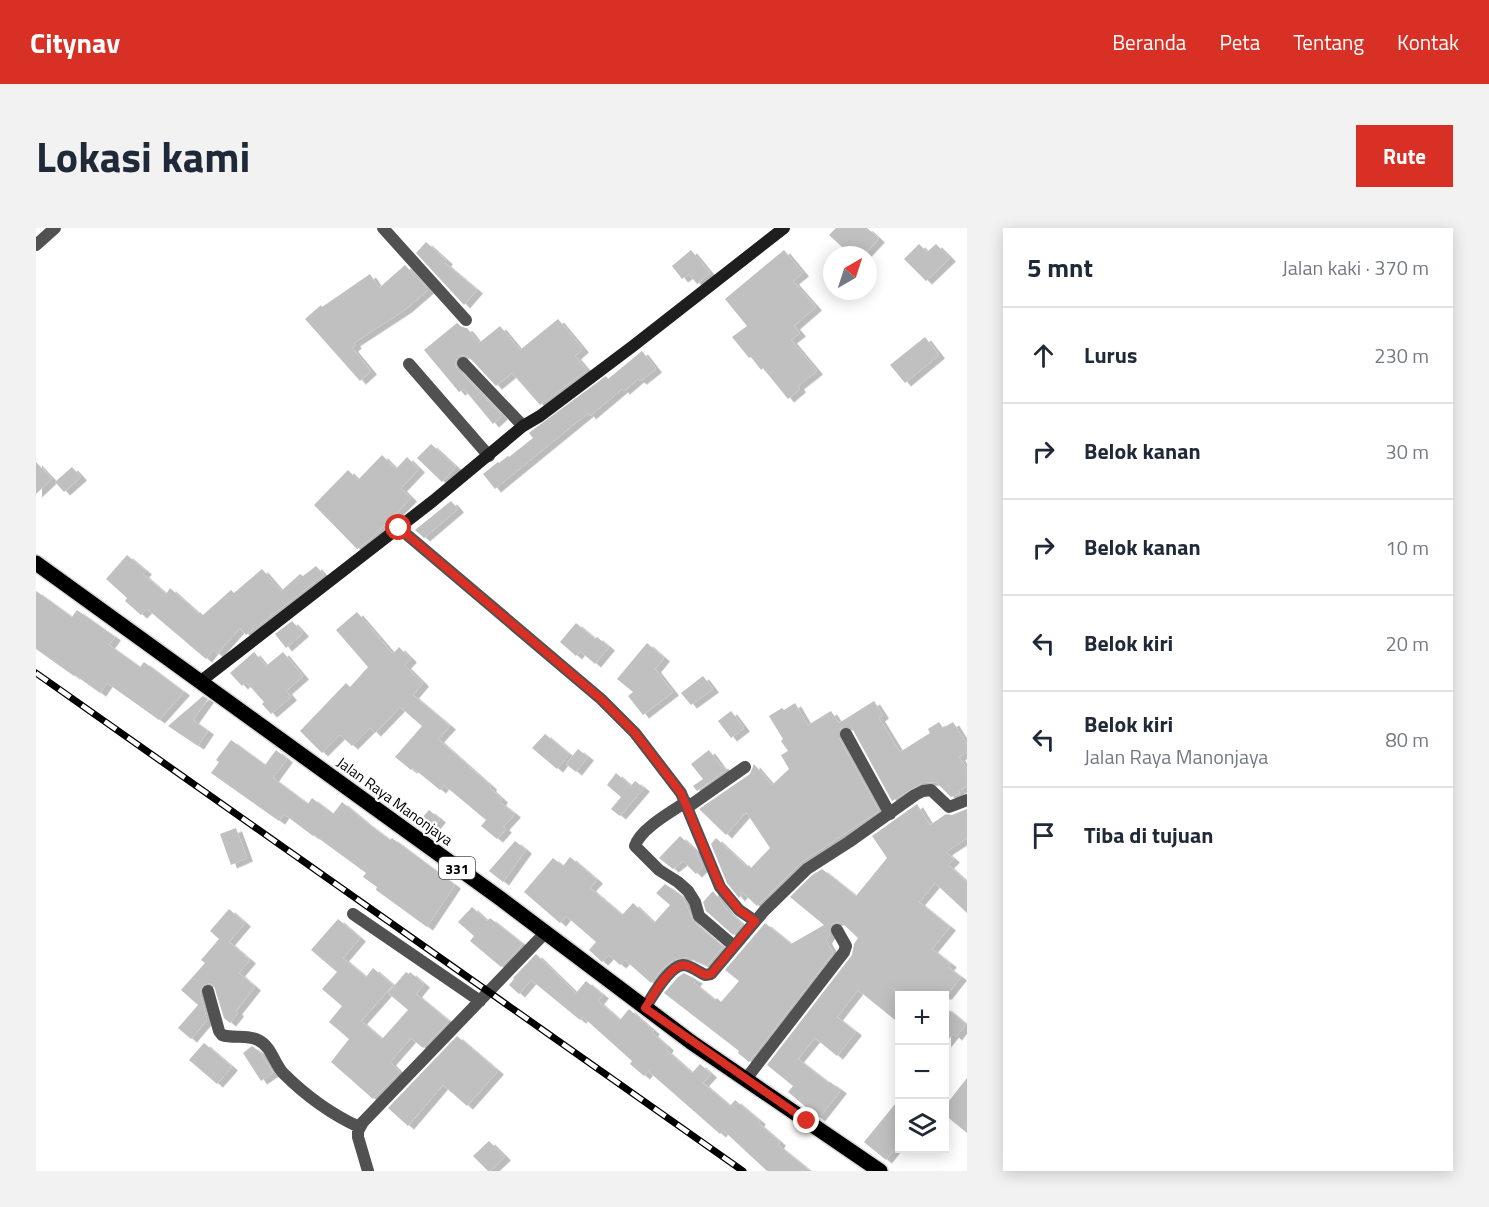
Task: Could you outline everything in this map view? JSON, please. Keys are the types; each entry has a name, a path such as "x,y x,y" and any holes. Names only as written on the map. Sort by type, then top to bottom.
{"main road":[{"name":"Jalan Raya Manonjaya","path":"36,563 501,899 645,1008 880,1171"}],"street":[{"path":"36,245 55,228"},
{"path":"383,228 466,320"},
{"path":"201,681 399,528 523,426 540,416 633,346 784,228"},
{"path":"463,363 523,426"},
{"path":"409,364 489,456"},
{"path":"399,528 601,699 650,752 676,785 687,804 720,886 739,910 755,921"},
{"path":"846,734 890,814"},
{"path":"734,946 699,916 695,902 688,891 658,870 635,846 636,841 652,826 745,767"},
{"path":"645,1008 669,974 679,966 688,966 709,975 755,921 807,869 915,795 929,789 938,794 949,807 967,800"},
{"path":"353,914 480,1001"},
{"path":"746,1079 844,952 846,946 837,930"},
{"path":"368,1171 358,1137 360,1127 545,933"},
{"path":"208,991 222,1035 260,1040 270,1050 282,1072 310,1097 332,1113 360,1127"}],"building":[{"path":"836,228 867,228 879,239 872,246 841,246 829,235"},
{"path":"426,242 447,261 445,263 477,290 464,305 416,253"},
{"path":"919,244 927,252 936,244 950,258 926,281 904,259"},
{"path":"691,250 710,273 697,284 689,274 682,279 672,266"},
{"path":"784,250 803,273 793,281 816,307 794,326 800,333 791,340 817,371 798,386 800,389 788,399 763,368 761,370 732,337 747,326 725,299"},
{"path":"405,265 428,290 406,309 354,343 356,345 352,348 371,371 360,381 305,319 321,305 322,307 370,274 379,288"},
{"path":"558,319 583,349 575,356 587,370 540,405 512,373 496,386 469,357 462,355 457,357 455,364 457,369 502,416 493,424 464,389 459,392 424,350 457,323 467,328 479,343 500,326 520,350"},
{"path":"925,337 939,355 905,383 890,365"},
{"path":"642,351 656,369 641,381 638,379 624,391 622,389 590,416 588,413 495,489 483,474 533,438 529,433 534,429 606,376 608,379"},
{"path":"431,444 456,467 442,482 417,458"},
{"path":"382,455 396,469 407,457 419,469 401,488 411,498 371,539 357,549 314,505 348,470 358,480"},
{"path":"36,462 52,479 36,494"},
{"path":"72,467 81,477 64,492 55,482"},
{"path":"451,501 458,509 424,538 415,530"},
{"path":"127,555 146,571 143,574 166,594 170,588 203,615 231,590 234,593 262,569 281,591 300,574 303,576 316,566 324,575 246,635 240,628 217,654 213,650 206,659 147,609 141,615 125,601 127,598 106,579"},
{"path":"36,591 72,617 77,610 115,637 109,645 140,667 144,662 184,692 159,720 107,683 100,693 74,676 36,649"},
{"path":"357,612 393,654 399,647 411,659 405,665 423,683 413,695 450,726 438,739 491,786 490,788 502,799 500,802 515,814 503,827 506,829 497,839 481,826 486,820 444,785 440,790 395,757 422,726 400,707 375,733 370,728 352,746 340,735 322,753 300,731 346,683 350,687 368,667 336,630"},
{"path":"292,621 303,633 286,648 275,634"},
{"path":"576,623 609,647 595,664 580,651 576,656 560,642"},
{"path":"647,643 664,658 655,669 673,692 643,715 628,696 633,692 617,679"},
{"path":"254,652 266,666 283,652 303,676 286,691 291,697 271,714 262,704 264,702 246,682 242,686 230,673"},
{"path":"703,676 713,689 691,705 681,693"},
{"path":"203,696 208,699 193,720 208,731 198,746 168,726"},
{"path":"874,701 883,715 879,718 900,752 930,733 928,729 939,722 943,728 953,722 967,744 967,752 959,757 967,769 967,786 958,791 960,794 951,797 936,782 922,783 892,801 853,730 850,727 843,727 839,730 839,738 879,811 802,862 757,906 743,893 739,898 727,883 711,844 716,838 747,867 749,865 751,868 770,848 746,812 726,835 699,809 750,774 754,764 772,785 789,769 781,755 788,751 769,716 795,703 808,725 831,711 839,723"},
{"path":"731,711 744,728 731,738 718,721"},
{"path":"545,734 569,754 557,769 532,748"},
{"path":"231,740 265,765 276,750 287,759 273,778 308,804 312,798 333,814 342,802 390,840 392,838 455,885 427,927 376,890 377,887 363,877 366,873 314,835 284,814 279,821 211,773 219,762 216,760"},
{"path":"578,749 588,757 576,772 566,764"},
{"path":"709,750 726,770 697,791 693,786 703,779 691,764"},
{"path":"616,773 631,786 635,781 644,788 620,816 611,809 621,797 607,785"},
{"path":"917,804 930,825 946,814 952,815 967,809 967,838 946,852 954,859 948,865 967,882 967,913 935,883 919,902 950,927 932,949 951,964 948,967 961,977 949,992 895,991 895,1020 858,990 837,1017 856,1032 837,1056 815,1038 798,1059 841,1090 819,1118 788,1092 793,1086 767,1065 852,955 858,938 842,923 837,922 830,925 830,934 826,940 833,953 749,1062 738,1053 739,1051 664,993 684,973 697,980 694,983 715,1000 717,998 721,1002 739,981 725,970 765,923 791,944 824,925 790,897 812,875 822,869 856,896 887,858 872,836"},
{"path":"429,810 440,819 431,830 420,820"},
{"path":"236,828 247,858 231,865 220,834"},
{"path":"680,836 696,851 703,867 696,874 683,861 673,869 659,858"},
{"path":"515,841 526,850 503,882 489,871"},
{"path":"570,857 597,880 590,888 622,915 633,903 654,923 670,905 656,893 665,884 682,896 694,922 723,947 707,966 687,957 673,960 651,983 625,960 620,965 609,955 602,962 589,950 596,942 566,916 560,923 524,892 553,858 563,866"},
{"path":"713,891 728,911 742,924 733,935 706,911 703,902"},
{"path":"472,907 487,921 490,918 523,944 501,967 470,941 474,936 458,922"},
{"path":"229,909 245,923 229,942 250,960 239,973 255,987 236,1011 238,1013 230,1023 224,1018 214,986 210,983 203,985 200,993 207,1020 191,1039 178,1028 198,1005 181,990 205,963 201,960 219,939 210,931"},
{"path":"338,919 360,938 343,958 366,977 373,968 393,985 361,1021 382,1039 408,1010 388,993 406,972 409,974 410,972 424,984 416,994 449,1021 423,1048 411,1038 390,1062 400,1072 373,1099 331,1062 349,1039 329,1022 342,1006 322,989 337,972 311,950"},
{"path":"536,954 576,993 586,981 603,995 598,1001 620,1020 629,1009 654,1031 652,1033 668,1047 666,1050 692,1073 700,1064 711,1074 703,1083 730,1106 735,1100 760,1121 758,1123 780,1142 778,1145 810,1171 767,1171 723,1130 720,1134 648,1071 644,1076 630,1064 632,1061 583,1017 580,1020 531,980 519,994 509,985"},
{"path":"949,1010 966,1024 956,1037 953,1034 949,1039"},
{"path":"457,1036 498,1071 467,1106 443,1085 408,1126 388,1108"},
{"path":"204,1043 232,1067 217,1084 189,1060"},
{"path":"252,1046 260,1052 273,1073 261,1081 243,1053"},
{"path":"967,1078 967,1133 949,1118 949,1101"},
{"path":"895,1104 895,1148 886,1160 864,1142"},
{"path":"489,1141 505,1157 488,1171 473,1156"}],"railway":[{"path":"36,673 743,1171"}],"route":[{"path":"399,528 601,699 635,733 681,793 720,886 739,910 755,921 711,974 705,975 688,966 679,966 669,974 645,1008 807,1121"}]}
